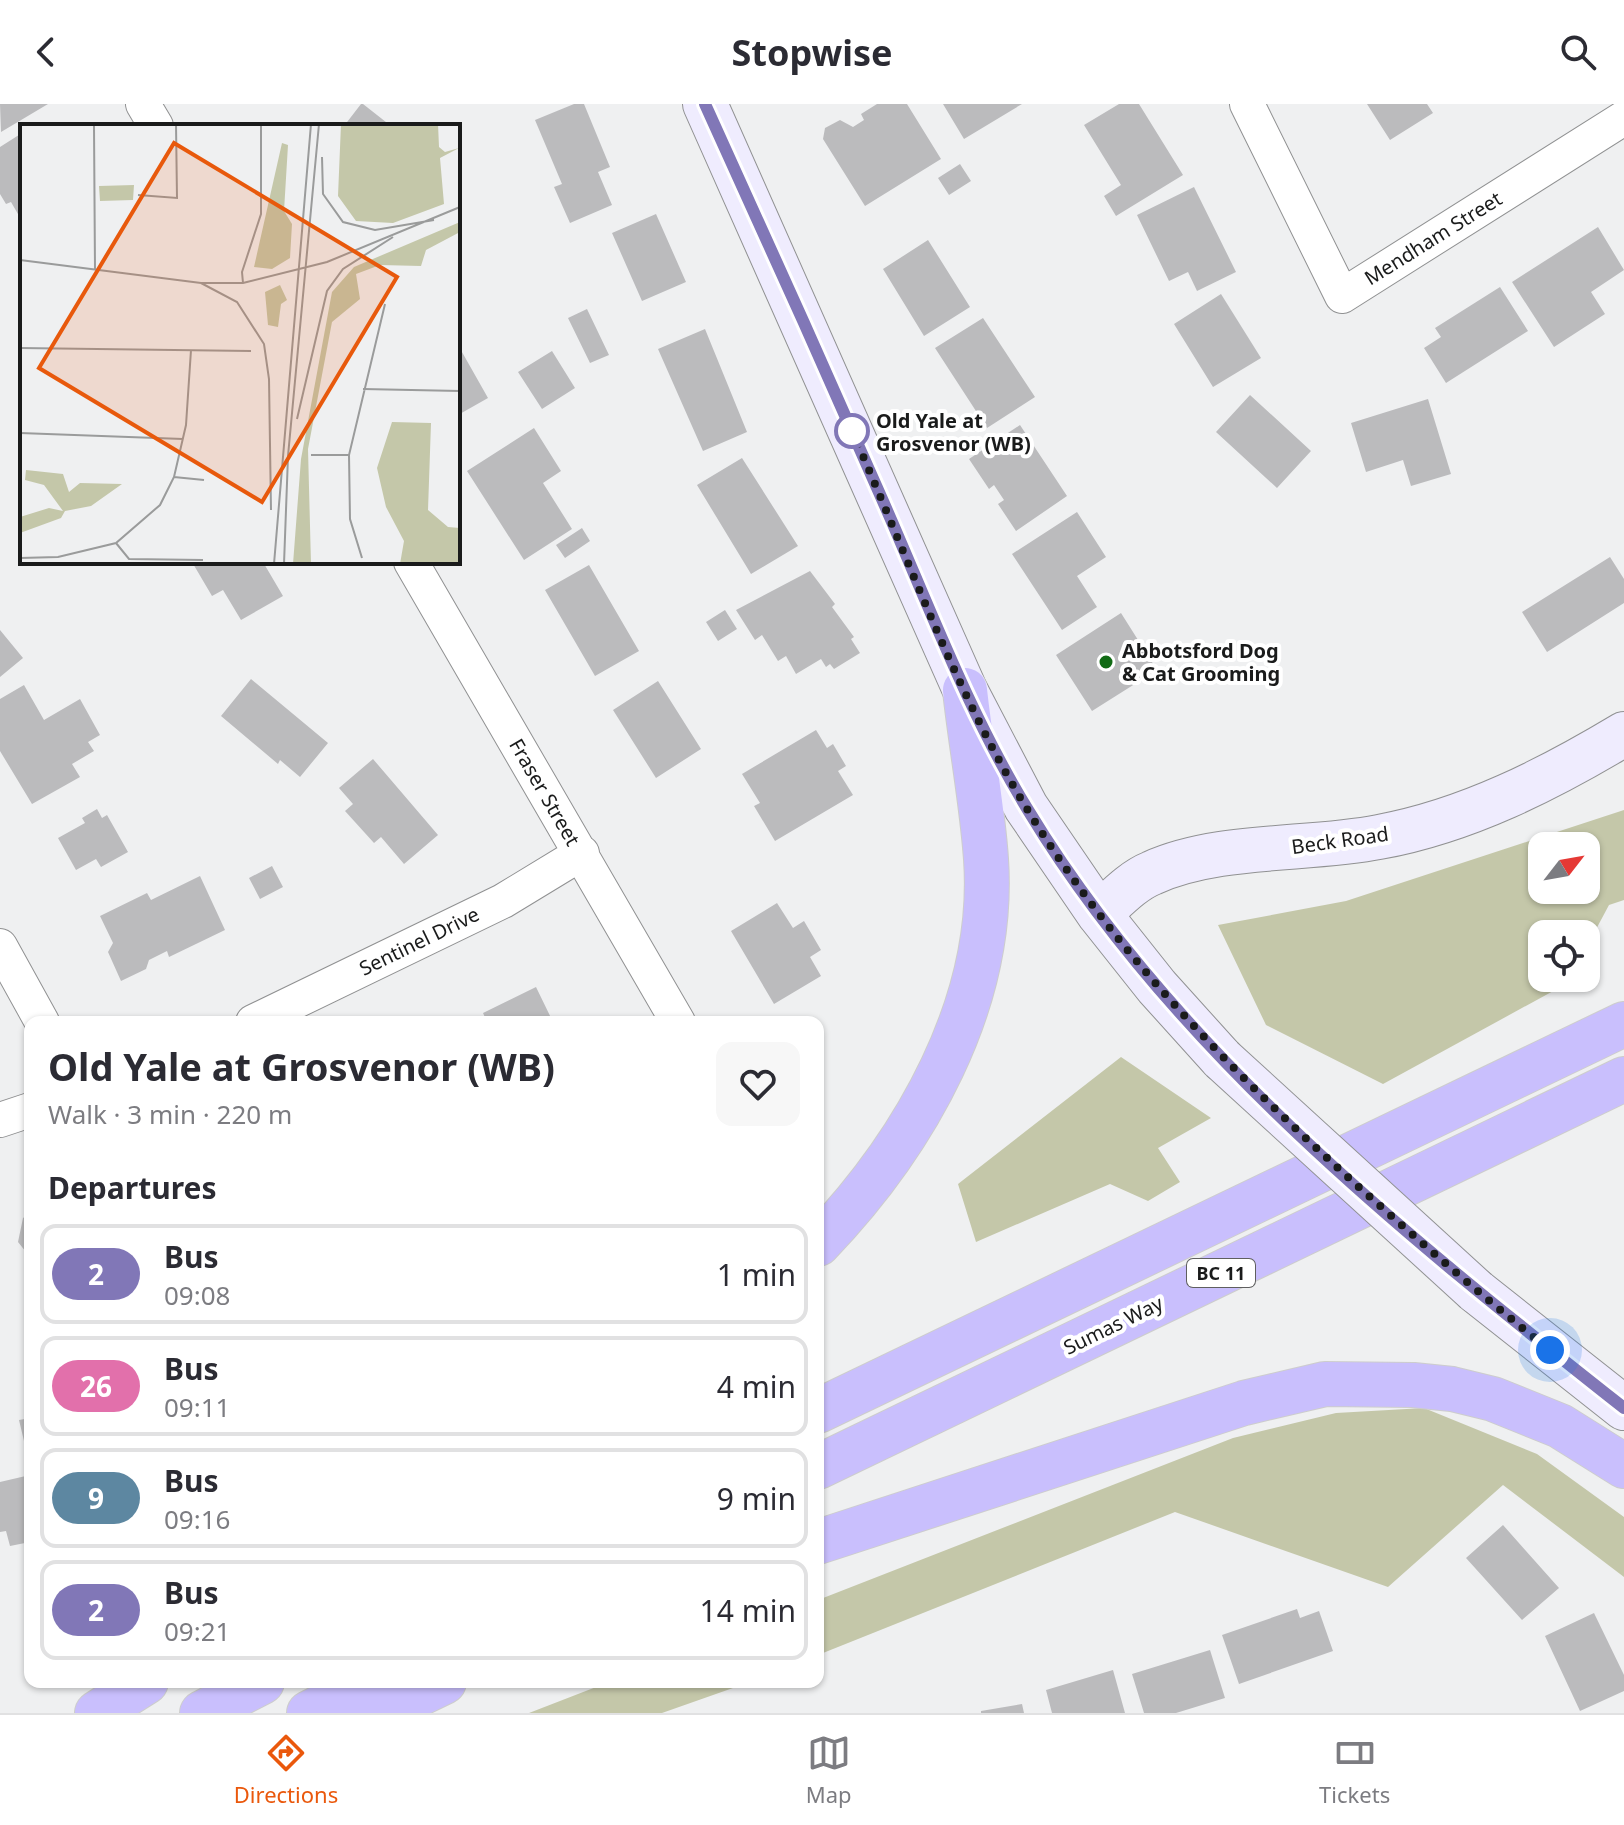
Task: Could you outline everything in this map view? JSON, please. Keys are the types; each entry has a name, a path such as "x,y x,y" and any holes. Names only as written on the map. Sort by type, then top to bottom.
{"highway":[{"path":"824,1237 881,1170 916,1117 946,1061 968,1000 981,944 986,860 965,690"},
{"name":"BC 11","path":"824,1408 1624,1024"},
{"name":"Sumas Way","path":"824,1464 1624,1079"},
{"path":"824,1540 1244,1403 1325,1384 1413,1385 1452,1389 1493,1399 1560,1426 1624,1466"},
{"path":"97,1713 137,1688"},
{"path":"202,1713 250,1688"},
{"path":"309,1713 358,1688"},
{"path":"380,1713 432,1688"}],"main road":[{"path":"705,104 965,690 1026,807 1099,914 1157,987 1222,1059 1476,1291 1624,1408"},
{"name":"Beck Road","path":"1099,914 1137,882 1208,857 1381,837 1451,816 1522,791 1624,734"}],"street":[{"path":"143,104 155,124"},
{"name":"Mendham Street","path":"1247,104 1342,296 1624,118"},
{"name":"Fraser Street","path":"412,564 675,1016"},
{"name":"Sentinel Drive","path":"265,1016 503,901 582,853"},
{"path":"0,946 39,1016"},
{"path":"0,1120 24,1112"}],"green space":[{"path":"1624,810 1624,900 1609,905 1600,922 1528,920 1528,992 1551,992 1383,1084 1266,1025 1218,925 1346,901 1528,841 1528,904 1600,904 1600,832 1557,832"},
{"path":"1121,1057 1211,1118 1158,1148 1180,1182 1148,1201 1110,1184 976,1242 958,1184"},
{"path":"1424,1408 1537,1454 1624,1517 1624,1577 1503,1485 1388,1587 1175,1512 824,1653 824,1598 1233,1438 1336,1413"},
{"path":"594,1688 733,1688 662,1713 529,1713"}],"building":[{"path":"0,104 48,104 1,132"},
{"path":"363,104 388,124 346,124"},
{"path":"574,104 584,104 610,167 598,172 612,205 570,223 554,187 562,184 535,120"},
{"path":"877,104 907,104 941,159 865,206 823,139 825,128 840,120 853,127 864,120 861,114"},
{"path":"943,104 1022,104 964,139"},
{"path":"1119,104 1139,104 1183,175 1116,216 1104,196 1121,185 1084,125"},
{"path":"1367,104 1427,104 1433,113 1390,140"},
{"path":"20,134 20,218 11,202 6,204 0,194 0,147"},
{"path":"960,164 971,181 949,195 938,178"},
{"path":"1194,187 1236,272 1197,291 1188,272 1169,281 1137,215"},
{"path":"656,214 686,282 642,301 612,233"},
{"path":"1598,227 1624,270 1591,292 1605,314 1554,347 1512,282"},
{"path":"928,240 970,307 924,336 883,269"},
{"path":"1500,287 1528,331 1446,383 1424,348 1441,337 1435,328"},
{"path":"1221,294 1261,358 1213,387 1174,324"},
{"path":"587,309 609,355 590,363 568,318"},
{"path":"983,318 1035,397 987,428 935,348"},
{"path":"705,329 747,432 703,451 658,349"},
{"path":"460,349 488,398 460,414"},
{"path":"552,351 575,388 542,409 518,372"},
{"path":"1250,395 1311,451 1277,488 1216,432"},
{"path":"1428,399 1451,474 1411,486 1403,460 1366,472 1351,423"},
{"path":"1020,425 1067,496 1016,531 998,504 1004,500 994,485 989,489 969,459"},
{"path":"534,428 561,471 543,483 572,529 524,560 467,471"},
{"path":"742,458 798,546 751,574 697,485"},
{"path":"1077,512 1106,557 1077,576 1097,607 1062,630 1012,554"},
{"path":"582,528 590,541 565,558 556,545"},
{"path":"1610,557 1624,579 1624,603 1547,652 1522,612"},
{"path":"193,564 264,564 283,596 241,620 223,590 212,596"},
{"path":"589,565 639,651 595,676 545,590"},
{"path":"810,571 835,604 832,607 854,637 851,639 860,653 834,669 830,664 826,667 821,659 796,674 786,656 778,661 762,635 755,640 736,610"},
{"path":"725,610 737,629 718,641 706,622"},
{"name":"Abbotsford Dog & Cat Grooming","path":"1121,613 1157,670 1092,711 1056,655"},
{"path":"0,630 23,658 0,677"},
{"path":"251,679 328,743 300,777 280,760 278,764 221,716"},
{"path":"658,681 701,749 656,778 613,710"},
{"path":"24,685 44,720 80,699 100,735 88,742 94,751 72,764 80,777 32,804 0,751 0,699"},
{"path":"816,730 827,748 833,744 846,766 838,771 853,795 775,841 754,806 760,803 742,774"},
{"path":"373,759 438,835 404,864 381,837 374,843 345,811 353,804 339,788"},
{"path":"97,809 102,818 107,815 128,852 101,867 96,859 76,870 58,838 85,823 82,818"},
{"path":"272,866 283,887 260,899 249,878"},
{"path":"200,876 225,930 169,957 167,951 149,960 146,969 121,981 108,952 113,943 100,916 147,893 151,900"},
{"path":"777,903 793,928 804,921 821,950 810,957 821,976 774,1004 731,931"},
{"path":"536,987 550,1016 484,1016 483,1013"},
{"path":"24,1217 24,1250 18,1242"},
{"path":"24,1419 24,1441 19,1420"},
{"path":"24,1476 24,1543 10,1546 6,1531 0,1532 0,1482"},
{"path":"1503,1525 1559,1588 1522,1620 1466,1558"},
{"path":"1297,1609 1300,1618 1319,1611 1333,1651 1239,1684 1222,1635"},
{"path":"1594,1613 1624,1675 1624,1691 1580,1711 1545,1636"},
{"path":"1210,1650 1225,1698 1176,1713 1144,1713 1132,1674"},
{"path":"1113,1670 1125,1713 1052,1713 1046,1690"},
{"path":"1022,1704 1024,1713 981,1713 981,1711"}],"bus line":[{"name":"2","path":"705,104 965,690 1044,836 1099,914 1157,987 1222,1059 1476,1291 1624,1408"}],"place":[{"name":"Old Yale at Grosvenor (WB)","path":"852,431"},
{"name":"Abbotsford Dog & Cat Grooming","path":"1106,662"}],"route":[{"path":"852,431 965,690 1026,807 1099,914 1157,987 1222,1059 1476,1291 1550,1350"}]}
